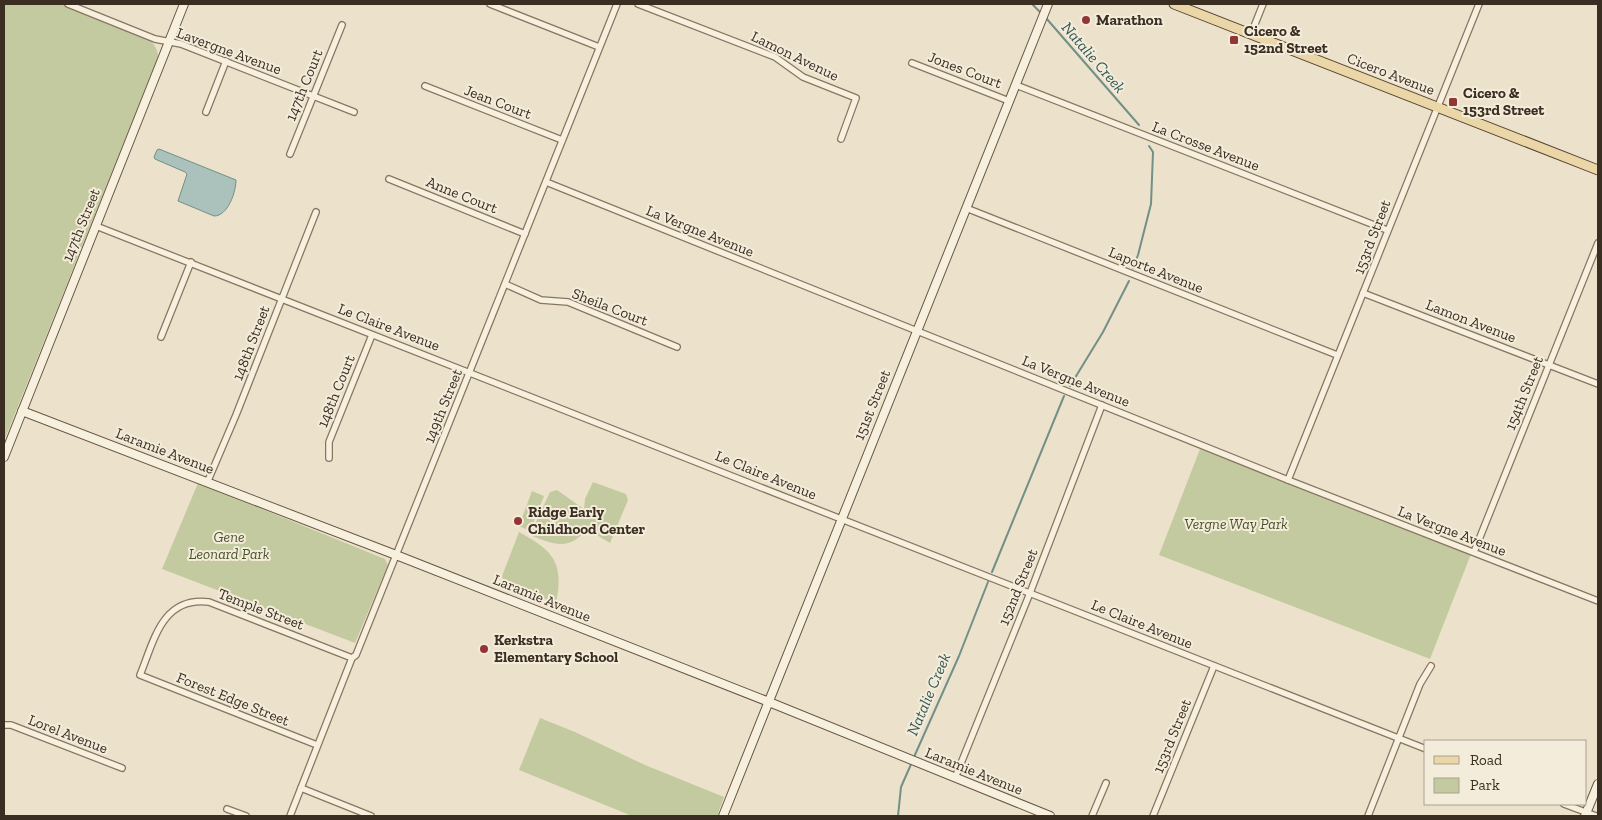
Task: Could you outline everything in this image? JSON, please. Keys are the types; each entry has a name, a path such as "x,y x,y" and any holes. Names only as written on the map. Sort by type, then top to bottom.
{"main road":[{"name":"Cicero Avenue","path":"1174,4 1598,170"}],"street":[{"name":"Lavergne Avenue","path":"68,4 155,39 178,42 354,112"},
{"name":"147th Street","path":"4,457 184,4"},
{"path":"490,4 599,47"},
{"name":"149th Street","path":"290,816 352,658 356,656 617,4"},
{"name":"Lamon Avenue","path":"638,4 775,57 803,77 856,98 840,139"},
{"path":"1251,34 1263,4"},
{"name":"153rd Street","path":"1288,480 1479,4"},
{"name":"151st Street","path":"722,816 1046,7"},
{"name":"147th Court","path":"290,154 342,25"},
{"path":"206,112 226,61"},
{"name":"Jones Court","path":"912,63 1009,101"},
{"name":"La Crosse Avenue","path":"1016,85 1387,230"},
{"name":"Jean Court","path":"425,86 562,140"},
{"name":"Anne Court","path":"389,179 525,234"},
{"name":"La Vergne Avenue","path":"546,182 916,332 1598,602"},
{"name":"Laporte Avenue","path":"966,208 1337,356"},
{"name":"148th Street","path":"208,483 316,212"},
{"name":"Le Claire Avenue","path":"96,226 1424,748"},
{"name":"154th Street","path":"1474,552 1598,243"},
{"path":"161,337 191,262"},
{"name":"Sheila Court","path":"505,284 541,300 568,302 677,347"},
{"name":"Lamon Avenue","path":"1363,293 1598,384"},
{"name":"148th Court","path":"329,458 329,442 372,334"},
{"name":"152nd Street","path":"955,778 1030,593 1102,405"},
{"name":"Laramie Avenue","path":"22,410 396,555 1050,816"},
{"name":"Temple Street","path":"140,675 160,626 169,614 193,602 202,601 217,605 352,658"},
{"name":"153rd Street","path":"1153,816 1214,666"},
{"path":"1368,816 1420,684 1431,666"},
{"name":"Forest Edge Street","path":"140,675 317,745"},
{"name":"Lorel Avenue","path":"4,725 122,768"},
{"path":"1092,816 1106,783"},
{"path":"1586,814 1598,784"},
{"path":"301,788 371,816"},
{"path":"1566,805 1586,814 1596,816"},
{"path":"227,810 246,816"}],"green space":[{"path":"4,4 61,4 148,39 155,47 158,57 4,441"},
{"name":"Vergne Way Park","path":"1200,449 1471,554 1430,659 1159,555"},
{"path":"593,482 626,494 628,500 610,543 590,531 588,526 576,540 569,543 555,543 530,535 550,492 557,490 584,509 585,499"},
{"name":"Gene Leonard Park","path":"198,483 385,559 388,565 355,643 162,569"},
{"path":"532,491 544,496 530,531 519,526"},
{"path":"519,532 541,545 554,560 559,578 556,603 505,585 502,576"},
{"path":"540,718 575,732 645,765 724,797 717,816 632,816 519,770"}],"water":[{"path":"159,149 236,180 235,191 227,208 219,215 214,216 178,201 187,174 155,159 154,157"}],"waterway":[{"name":"Natalie Creek","path":"1032,4 1041,13"},
{"name":"Natalie Creek","path":"1046,18 1139,125"},
{"name":"Natalie Creek","path":"1133,268 1151,204 1153,152 1149,146"},
{"name":"Natalie Creek","path":"1070,386 1103,332 1129,281"},
{"name":"Natalie Creek","path":"992,572 1064,396"},
{"name":"Natalie Creek","path":"914,757 959,656 988,582"},
{"name":"Natalie Creek","path":"898,816 901,787 912,762"}],"place":[{"name":"Marathon","path":"1086,20"},
{"name":"Cicero & 152nd Street","path":"1234,40"},
{"name":"Cicero & 153rd Street","path":"1453,102"},
{"name":"Ridge Early Childhood Center","path":"518,521"},
{"name":"Kerkstra Elementary School","path":"484,649"}]}
